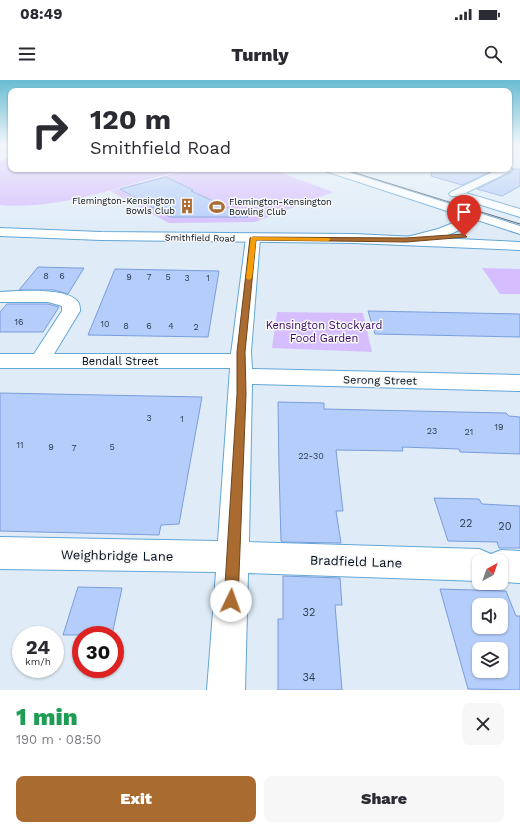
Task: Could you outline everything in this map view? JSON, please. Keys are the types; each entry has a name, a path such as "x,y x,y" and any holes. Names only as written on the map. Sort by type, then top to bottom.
{"main road":[{"path":"343,173 520,230"},
{"path":"455,194 498,173"},
{"path":"442,190 520,213"},
{"path":"409,240 443,232 459,225 462,215 453,208"},
{"name":"Smithfield Road","path":"0,232 66,236 409,240 477,246 520,246"},
{"name":"Smithfield Road","path":"409,240 464,236 520,235"},
{"name":"Smithfield Road","path":"0,241 66,236"},
{"path":"226,690 241,369 253,238"},
{"path":"0,297 56,298 66,300 71,304 71,312 40,361"},
{"name":"Bendall Street","path":"0,361 40,361 241,369"},
{"name":"Serong Street","path":"241,369 520,384"},
{"name":"Weighbridge Lane","path":"0,553 233,557"},
{"name":"Bradfield Lane","path":"233,557 472,565"},
{"path":"508,566 520,567"}],"green space":[{"path":"0,173 170,173 117,189 69,200 23,206 0,205"},
{"name":"Flemington-Kensington Bowling Club","path":"175,173 283,173 333,192 255,222 169,223 110,191"},
{"path":"482,268 520,269 520,294 500,294"},
{"name":"Kensington Stockyard Food Garden","path":"277,312 363,313 372,352 272,348"}],"building":[{"path":"431,173 487,173 462,185 431,176"},
{"path":"509,173 520,173 520,186 502,196 477,189"},
{"name":"Flemington-Kensington Bowls Club","path":"166,177 193,190 191,191 248,217 170,217 120,189"},
{"path":"38,267 84,268 68,294 54,290 19,290"},
{"path":"115,269 219,271 208,337 88,335"},
{"path":"7,304 48,304 59,307 43,332 0,332 0,312"},
{"path":"368,311 520,314 520,337 375,334"},
{"path":"0,393 202,397 179,524 161,525 159,535 0,531"},
{"path":"278,402 324,403 324,409 506,413 509,416 520,417 520,454 460,452 459,449 402,447 403,451 336,450 343,511 336,511 341,543 283,542 281,541"},
{"path":"434,498 479,499 482,504 520,506 520,548 499,548 497,542 448,541"},
{"path":"283,576 340,578 342,605 335,605 342,690 278,690 278,619 283,619"},
{"path":"78,587 122,588 114,626 72,626 72,635 64,635"},
{"path":"440,589 506,591 516,616 520,616 520,690 468,689"}],"tram line":[{"path":"357,173 520,224"}],"slow traffic":[{"path":"249,278 253,238 328,239"}],"place":[{"name":"Flemington-Kensington Bowls Club","path":"187,206"},
{"name":"Flemington-Kensington Bowling Club","path":"217,207"}],"route":[{"path":"231,601 241,394 241,352 253,238 406,240 464,236"}]}
